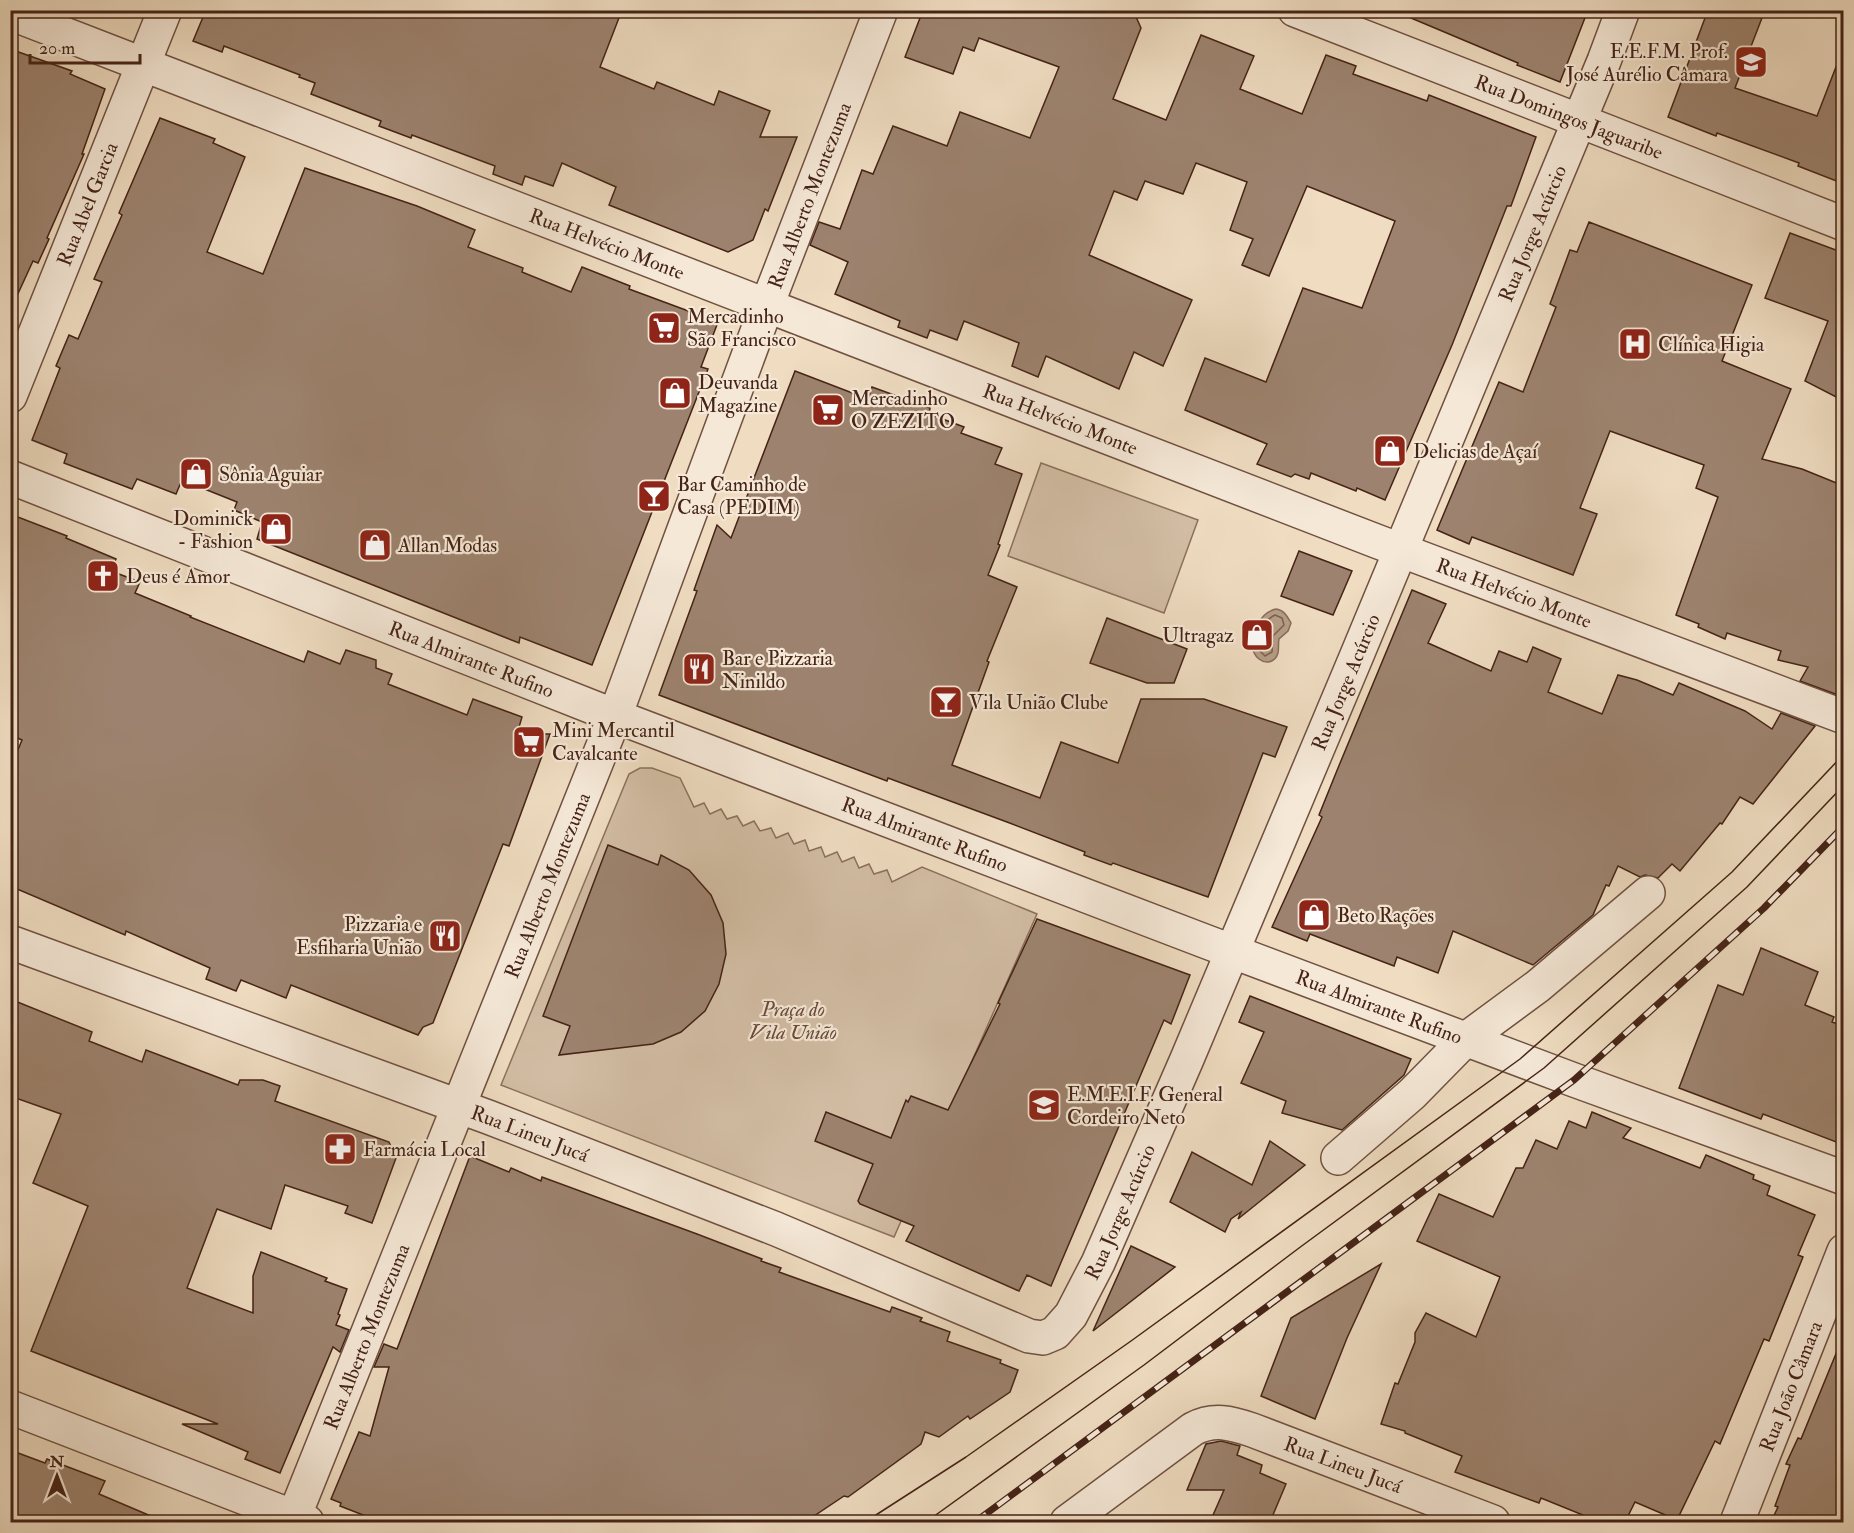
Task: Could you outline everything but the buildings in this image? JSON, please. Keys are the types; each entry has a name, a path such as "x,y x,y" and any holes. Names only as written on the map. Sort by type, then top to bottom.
{"street":[{"name":"Rua Abel Garcia","path":"10,396 165,10"},
{"name":"Rua Alberto Montezuma","path":"298,1521 458,1105 615,716 767,305 881,10"},
{"name":"Rua Domingos Jaguaribe","path":"1295,10 1844,225"},
{"name":"Rua Jorge Acúrcio","path":"1043,1338 1055,1333 1071,1315 1098,1263 1232,951 1623,10"},
{"name":"Rua Helvécio Monte","path":"10,13 1400,550 1844,717"},
{"name":"Rua Almirante Rufino","path":"10,477 615,716 1466,1039 1844,1178"},
{"path":"1338,1158 1412,1094 1466,1039 1546,979 1648,893"},
{"name":"Rua Lineu Jucá","path":"10,942 458,1105 776,1229 1029,1336 1043,1338"},
{"name":"Rua João Câmara","path":"1737,1522 1844,1251"},
{"path":"10,1407 298,1521"},
{"name":"Rua Lineu Jucá","path":"1067,1522 1193,1429 1210,1422 1227,1422 1252,1430 1493,1522"}],"green space":[{"path":"1041,463 1198,520 1164,613 1008,556"},
{"name":"Praça do Vila União","path":"640,768 652,768 680,778 694,807 704,803 710,814 721,809 727,819 737,816 743,826 754,821 760,831 771,828 776,838 788,833 794,844 805,840 809,851 821,847 825,857 837,852 842,862 854,857 859,868 869,864 874,874 887,870 892,882 922,867 1037,914 894,1237 501,1085 629,774"}],"water":[{"path":"1276,609 1283,612 1291,623 1288,631 1279,639 1275,659 1264,662 1254,653 1253,636 1263,616"}],"tram line":[{"path":"865,1522 966,1457 1131,1341 1520,1059 1732,872 1844,754"},
{"path":"926,1522 1144,1365 1544,1068 1747,887 1844,785"}],"railway":[{"path":"975,1522 1574,1080 1764,908 1844,826"}],"place":[{"name":"E.E.F.M. Prof. José Aurélio Câmara","path":"1751,62"},
{"name":"Mercadinho São Francisco","path":"664,328"},
{"name":"Clínica Higia","path":"1635,344"},
{"name":"Deuvanda Magazine","path":"675,393"},
{"name":"Mercadinho O ZEZITO","path":"828,410"},
{"name":"Delicias de Açaí","path":"1390,451"},
{"name":"Sônia Aguiar","path":"196,474"},
{"name":"Bar Caminho de Casa (PEDIM)","path":"654,496"},
{"name":"Dominick - Fashion","path":"276,529"},
{"name":"Allan Modas","path":"375,545"},
{"name":"Deus é Amor","path":"103,576"},
{"name":"Ultragaz","path":"1257,635"},
{"name":"Bar e Pizzaria Ninildo","path":"699,669"},
{"name":"Vila União Clube","path":"946,702"},
{"name":"Mini Mercantil Cavalcante","path":"529,742"},
{"name":"Beto Rações","path":"1314,915"},
{"name":"Pizzaria e Esfiharia União","path":"445,936"},
{"name":"E.M.E.I.F. General Cordeiro Neto","path":"1044,1105"},
{"name":"Farmácia Local","path":"340,1149"}]}
